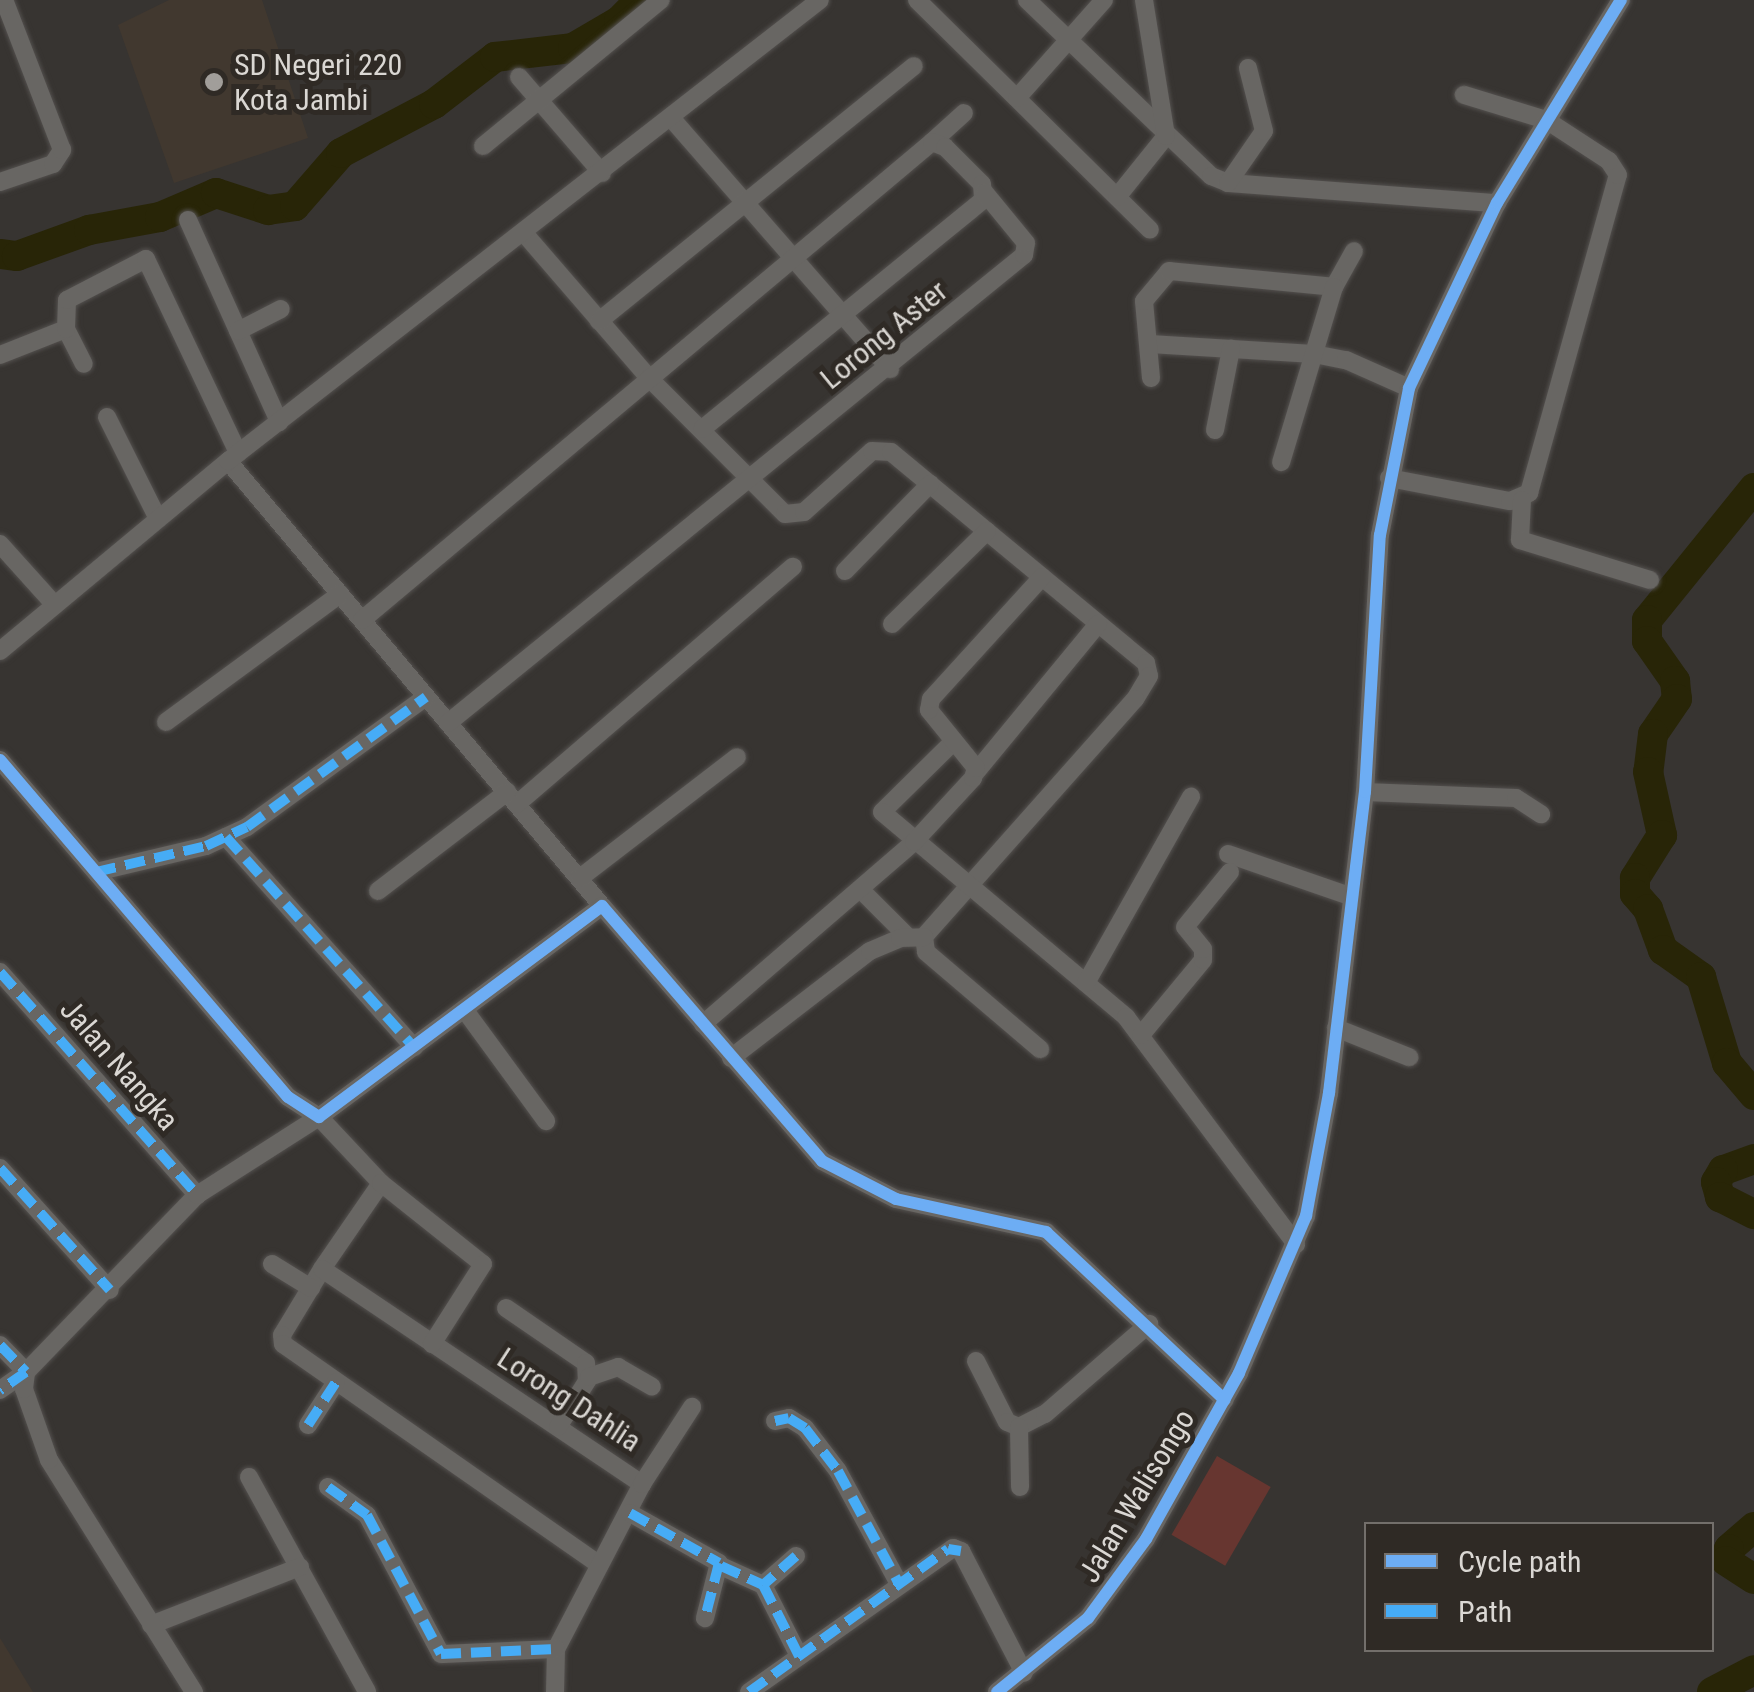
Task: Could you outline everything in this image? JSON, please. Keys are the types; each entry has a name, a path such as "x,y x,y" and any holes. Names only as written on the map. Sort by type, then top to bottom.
{"street":[{"path":"0,182 53,164 62,150 5,0"},
{"path":"483,146 661,0"},
{"path":"0,652 233,457 820,0"},
{"path":"917,0 1150,230"},
{"path":"1027,0 1166,136 1228,183 1497,202"},
{"path":"1016,98 1104,0"},
{"path":"1117,197 1166,136 1145,8 1132,0"},
{"name":"Jalan Walisongo","path":"997,1692 1024,1673 1106,1598 1224,1400 1296,1244 1316,1180 1365,792 1389,478 1409,388 1497,202 1622,0"},
{"path":"599,321 914,66"},
{"path":"1228,183 1264,131 1248,68"},
{"path":"519,77 602,173"},
{"path":"1464,94 1546,120 1609,161 1618,175 1534,482 1522,500 1520,540 1650,580"},
{"path":"362,620 964,113"},
{"path":"672,119 890,368"},
{"path":"702,430 985,194 945,147 932,142"},
{"name":"Lorong Aster","path":"448,722 748,476 890,368 1024,255 1026,243 1014,224 985,194"},
{"path":"188,220 279,422"},
{"path":"522,232 649,378 786,514 804,512 872,451 892,452 1146,663 1149,676 1092,750 916,937 870,951 730,1058"},
{"path":"1281,462 1334,287 1354,251"},
{"path":"84,364 66,329 64,309 71,297 140,258 151,263 233,457 340,594 801,1144 845,1176 896,1199 1034,1226 1148,1324 1224,1400"},
{"path":"1152,378 1144,301 1169,270 1334,287"},
{"path":"238,332 281,308"},
{"path":"0,354 66,329"},
{"path":"1150,344 1314,354 1346,360 1409,388"},
{"path":"1215,430 1231,349"},
{"path":"107,417 158,519"},
{"path":"1389,478 1522,500"},
{"path":"845,571 930,484"},
{"path":"892,624 987,531"},
{"path":"0,544 56,606"},
{"path":"378,892 512,798 793,567"},
{"path":"976,772 929,710 931,700 1042,577"},
{"path":"166,722 340,594"},
{"path":"703,1024 914,842 1098,624"},
{"path":"96,872 226,837 426,697"},
{"path":"954,741 882,808 914,842 1086,983 1141,1035 1296,1244"},
{"path":"580,878 737,758"},
{"path":"0,760 288,1096 319,1117 381,1183 483,1264 432,1344"},
{"path":"1365,792 1516,798 1541,814"},
{"path":"1086,983 1191,796"},
{"path":"226,837 414,1047"},
{"path":"1141,1035 1203,960 1186,924 1229,863 1352,896"},
{"path":"860,888 916,937 926,952 1040,1049"},
{"path":"0,1390 26,1372 110,1290 197,1195 319,1117 602,906"},
{"name":"Jalan Nangka","path":"0,972 197,1195"},
{"path":"464,1009 546,1121"},
{"path":"1336,1028 1409,1056"},
{"path":"0,1168 110,1290"},
{"path":"381,1183 310,1288 282,1340 336,1382 600,1565"},
{"path":"272,1264 310,1288"},
{"name":"Lorong Dahlia","path":"322,1270 642,1484 556,1649 554,1692"},
{"path":"506,1308 586,1363 588,1377 558,1427"},
{"path":"1019,1427 1044,1414 1148,1324"},
{"path":"0,1345 26,1372"},
{"path":"976,1360 1007,1422 1019,1427"},
{"path":"588,1377 618,1368 652,1387"},
{"path":"26,1372 24,1389 49,1460 194,1692"},
{"path":"308,1425 336,1382"},
{"path":"642,1484 692,1407"},
{"path":"775,1420 798,1422 816,1442 899,1584"},
{"path":"1019,1427 1020,1487"},
{"path":"248,1476 367,1692"},
{"path":"328,1487 367,1515 441,1654 556,1649"},
{"path":"630,1513 721,1566 762,1584 799,1656"},
{"path":"748,1692 899,1584 957,1548 1024,1673"},
{"path":"762,1584 796,1556"},
{"path":"705,1618 721,1566"},
{"path":"151,1626 300,1567"}],"shaded area":[{"name":"SD Negeri 220 Kota Jambi","path":"169,0 262,0 308,138 174,183 118,25"},
{"path":"1217,1456 1271,1487 1225,1566 1172,1535"},
{"path":"0,1638 33,1692 0,1692"}],"waterway":[{"path":"0,254 17,256 89,230 160,217 216,193 268,210 295,206 341,153 434,104 495,57 573,48 619,21 640,0"},
{"path":"1754,488 1647,620 1647,641 1675,681 1677,699 1653,734 1648,772 1662,835 1635,878 1635,894 1648,909 1663,950 1701,977 1727,1063 1754,1095"},
{"path":"1754,1159 1723,1170 1716,1182 1720,1197 1754,1214"},
{"path":"1754,1527 1729,1549 1726,1561 1754,1579"},
{"path":"1712,1692 1754,1670"}],"marked path":[{"path":"96,872 206,846 247,827 426,697"},
{"path":"226,837 414,1047"},
{"path":"0,972 197,1195"},
{"path":"0,1168 110,1290"},
{"path":"0,1345 26,1372 0,1390"},
{"path":"308,1425 336,1382"},
{"path":"775,1421 789,1418 805,1428 838,1471 899,1584"},
{"path":"328,1487 367,1515 441,1654 556,1649"},
{"path":"630,1513 719,1563 705,1618"},
{"path":"749,1692 948,1549 961,1551"},
{"path":"796,1556 763,1585 799,1656"},
{"path":"721,1566 763,1585"}],"cycle path":[{"path":"997,1692 1088,1618 1146,1539 1239,1373 1306,1216 1329,1093 1365,792 1380,535 1409,388 1497,203 1621,0"},
{"path":"0,760 288,1097 319,1117 602,906 822,1161 896,1199 1046,1232 1225,1400"}],"place":[{"name":"SD Negeri 220 Kota Jambi","path":"214,82"}]}
